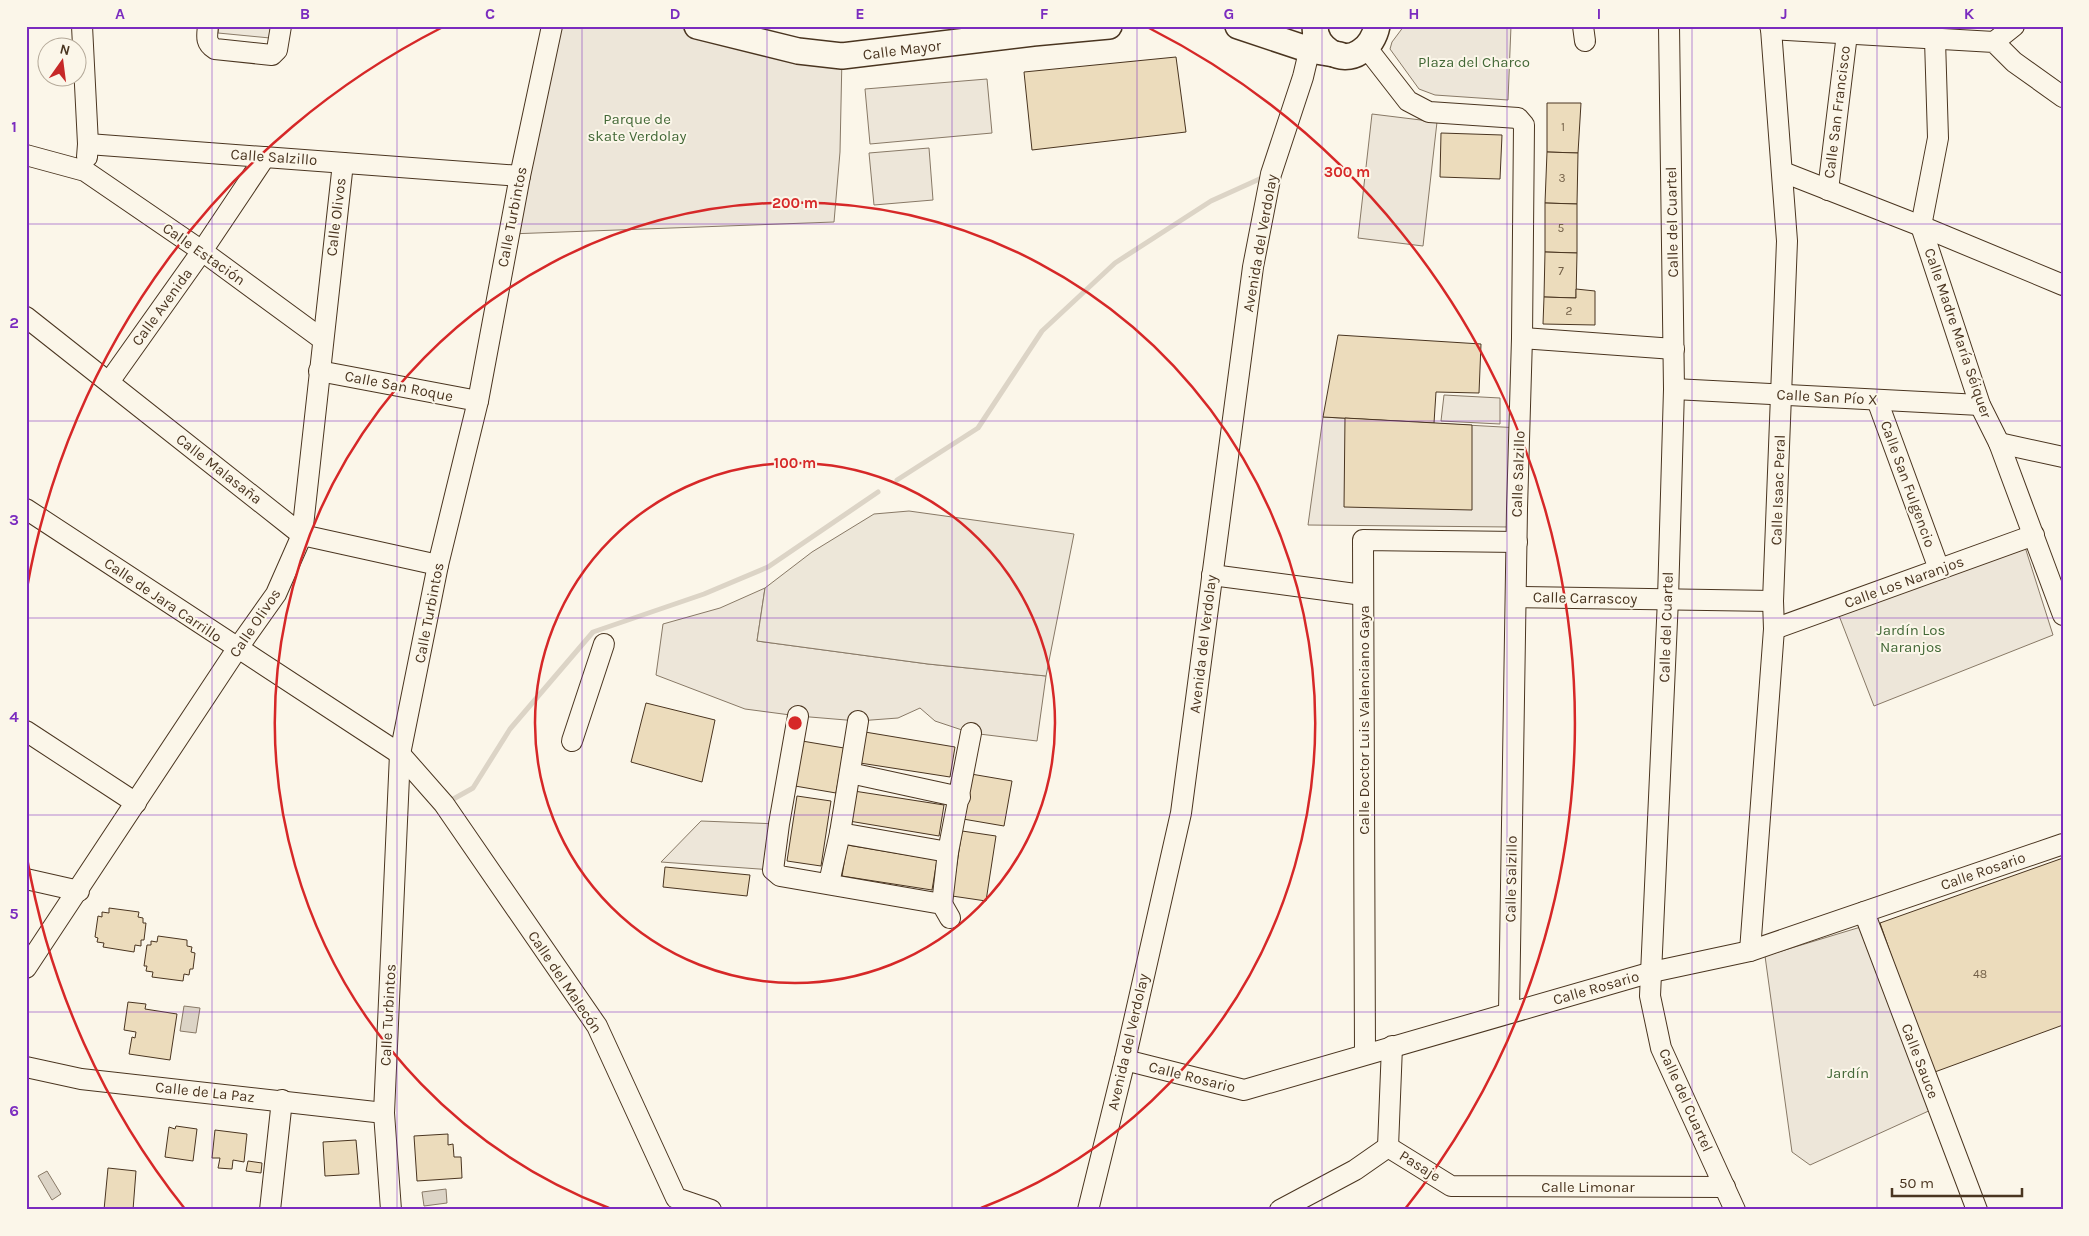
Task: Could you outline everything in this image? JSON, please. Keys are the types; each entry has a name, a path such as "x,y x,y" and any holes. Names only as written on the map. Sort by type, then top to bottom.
{"main road":[{"name":"Calle Mayor","path":"697,26 798,51 842,56 1033,33 1109,26"},
{"path":"1238,26 1322,43 1358,54 1372,37"}],"street":[{"path":"82,26 88,144 85,171"},
{"path":"208,26 207,41 209,46 215,49 272,55 277,50 280,26"},
{"name":"Calle Turbintos","path":"392,1210 384,1113 400,754 438,565 478,401 520,176 552,26"},
{"name":"Calle del Cuartel","path":"1670,26 1674,389 1668,599 1650,996 1661,1048 1735,1210"},
{"path":"1994,42 2014,26"},
{"path":"1770,28 1847,34 1942,35 1994,42 2014,62 2063,97"},
{"name":"Calle Isaac Peral","path":"1750,950 1774,629 1773,601 1787,241 1783,172 1770,28"},
{"name":"Calle San Francisco","path":"1828,190 1847,34"},
{"name":"Calle Madre María Séiquer","path":"1942,35 1938,138 1921,226 1980,405 1999,444 2063,615"},
{"name":"Calle Salzillo","path":"1372,37 1408,101 1417,108 1429,112 1518,118 1524,125 1522,338 1509,1013"},
{"name":"Avenida del Verdolay","path":"1088,1210 1125,1060 1181,813 1253,267 1271,174 1303,77 1322,43"},
{"name":"Calle Salzillo","path":"88,144 520,176"},
{"name":"Calle Estación","path":"26,155 85,171 202,252 322,339"},
{"name":"Calle Avenida","path":"109,382 202,252 266,157"},
{"name":"Calle Olivos","path":"26,968 80,891 237,649 276,594 302,535 342,163"},
{"path":"1783,172 1921,226 2063,285"},
{"name":"Calle Malasaña","path":"26,317 302,535 438,565"},
{"path":"1522,338 1674,349"},
{"name":"Calle San Roque","path":"320,371 478,401"},
{"name":"Calle San Pío X","path":"1674,389 1980,405"},
{"name":"Calle San Fulgencio","path":"1876,400 1939,569"},
{"path":"1999,444 2063,456"},
{"name":"Calle de Jara Carrillo","path":"26,509 400,754"},
{"name":"Calle Los Naranjos","path":"1774,629 2034,535"},
{"name":"Calle Doctor Luis Valenciano Gaya","path":"1365,1054 1363,540 1517,542"},
{"path":"1212,574 1363,595"},
{"name":"Calle Carrascoy","path":"1516,597 1773,601"},
{"path":"572,741 604,644"},
{"path":"798,716 773,870 780,876 829,883 946,911 948,852 971,733"},
{"path":"829,883 840,833 858,721"},
{"path":"26,731 136,803"},
{"name":"Calle del Malecón","path":"400,754 444,804 597,1026 676,1198 711,1210"},
{"path":"850,773 960,797"},
{"path":"840,833 948,852"},
{"name":"Calle Rosario","path":"1125,1060 1244,1090 1652,972 1750,950 2063,844"},
{"path":"26,879 80,891"},
{"name":"Calle Sauce","path":"1864,912 1977,1210"},
{"path":"1280,1210 1355,1170 1388,1147 1392,1046"},
{"name":"Calle de La Paz","path":"26,1067 81,1079 282,1100 384,1113"},
{"path":"270,1210 282,1100"},
{"name":"Pasaje","path":"1388,1147 1451,1186"},
{"name":"Calle Limonar","path":"1451,1186 1725,1187"}],"green space":[{"path":"219,26 271,26 270,38 218,33"},
{"name":"Parque de skate Verdolay","path":"552,26 697,26 842,56 840,152 834,222 509,234"},
{"name":"Plaza del Charco","path":"1404,26 1511,26 1508,100 1435,95 1419,89 1390,49 1392,42"},
{"path":"987,79 992,133 870,144 865,89"},
{"path":"1372,114 1437,122 1423,246 1358,238"},
{"path":"929,148 933,200 874,205 869,153"},
{"path":"1444,395 1500,398 1500,424 1441,421"},
{"path":"1323,417 1520,428 1510,527 1308,525"},
{"name":"Jardín Los Naranjos","path":"2025,547 2053,635 1874,706 1838,613"},
{"path":"765,588 757,641 928,664 1046,676 1037,741 971,733 935,721 920,708 898,718 858,721 745,709 656,675 663,624 720,608"},
{"path":"701,821 779,824 773,870 661,862"},
{"name":"Jardín","path":"1864,926 1933,1109 1810,1165 1792,1152 1765,956"}],"shaded area":[{"path":"909,511 1074,534 1046,676 928,664 757,641 765,588 812,552 874,514"},
{"path":"184,1006 200,1008 196,1033 180,1031"},
{"path":"47,1171 61,1194 52,1200 38,1176"},
{"path":"446,1189 447,1203 424,1206 422,1192"}],"building":[{"path":"1176,57 1186,132 1032,150 1024,72"},
{"path":"1547,103 1581,103 1578,153 1547,152"},
{"path":"1441,133 1502,135 1500,179 1440,177"},
{"path":"1547,152 1578,153 1577,204 1545,203"},
{"path":"1545,203 1577,204 1577,253 1545,252"},
{"path":"1545,252 1577,253 1576,298 1544,297"},
{"path":"1576,289 1595,291 1595,325 1543,324 1544,297 1576,298"},
{"path":"1338,335 1481,344 1479,393 1436,392 1434,423 1323,417"},
{"path":"1345,418 1472,425 1472,510 1344,507"},
{"path":"646,703 715,720 702,782 631,762"},
{"path":"865,732 955,747 950,777 860,763"},
{"path":"802,741 844,748 836,793 795,786"},
{"path":"971,774 1012,781 1004,826 963,819"},
{"path":"854,791 944,805 939,836 849,821"},
{"path":"797,796 831,801 821,866 787,861"},
{"path":"962,831 996,836 986,901 952,896"},
{"path":"847,845 937,860 932,890 842,876"},
{"path":"2063,858 2063,1025 1932,1073 1880,923"},
{"path":"665,867 750,875 747,896 663,887"},
{"path":"109,908 139,912 138,917 143,918 143,923 146,923 144,940 141,940 141,946 135,945 134,952 103,947 104,943 97,942 98,938 95,937 98,916 102,917 102,912 109,913"},
{"path":"158,936 187,940 187,946 192,947 191,952 195,953 193,969 190,969 189,975 184,974 183,981 152,977 153,972 146,971 147,966 144,966 147,945 151,945 151,941 157,942"},
{"path":"128,1002 146,1004 145,1009 177,1014 170,1060 129,1054 132,1037 135,1038 136,1032 124,1030"},
{"path":"176,1126 197,1129 193,1161 165,1157 169,1127 175,1129"},
{"path":"215,1130 247,1134 244,1162 233,1160 232,1169 218,1168 220,1158 212,1158"},
{"path":"448,1134 448,1145 453,1144 454,1157 461,1157 462,1178 417,1181 414,1136"},
{"path":"356,1140 359,1174 325,1176 323,1142"},
{"path":"248,1161 262,1163 261,1173 246,1171"},
{"path":"108,1168 136,1171 133,1210 104,1210"}],"waterway":[{"path":"897,480 978,428 1042,331 1115,263 1211,201 1264,177"},
{"path":"448,802 473,788 510,729 593,632 704,594 768,567 878,492"}]}
